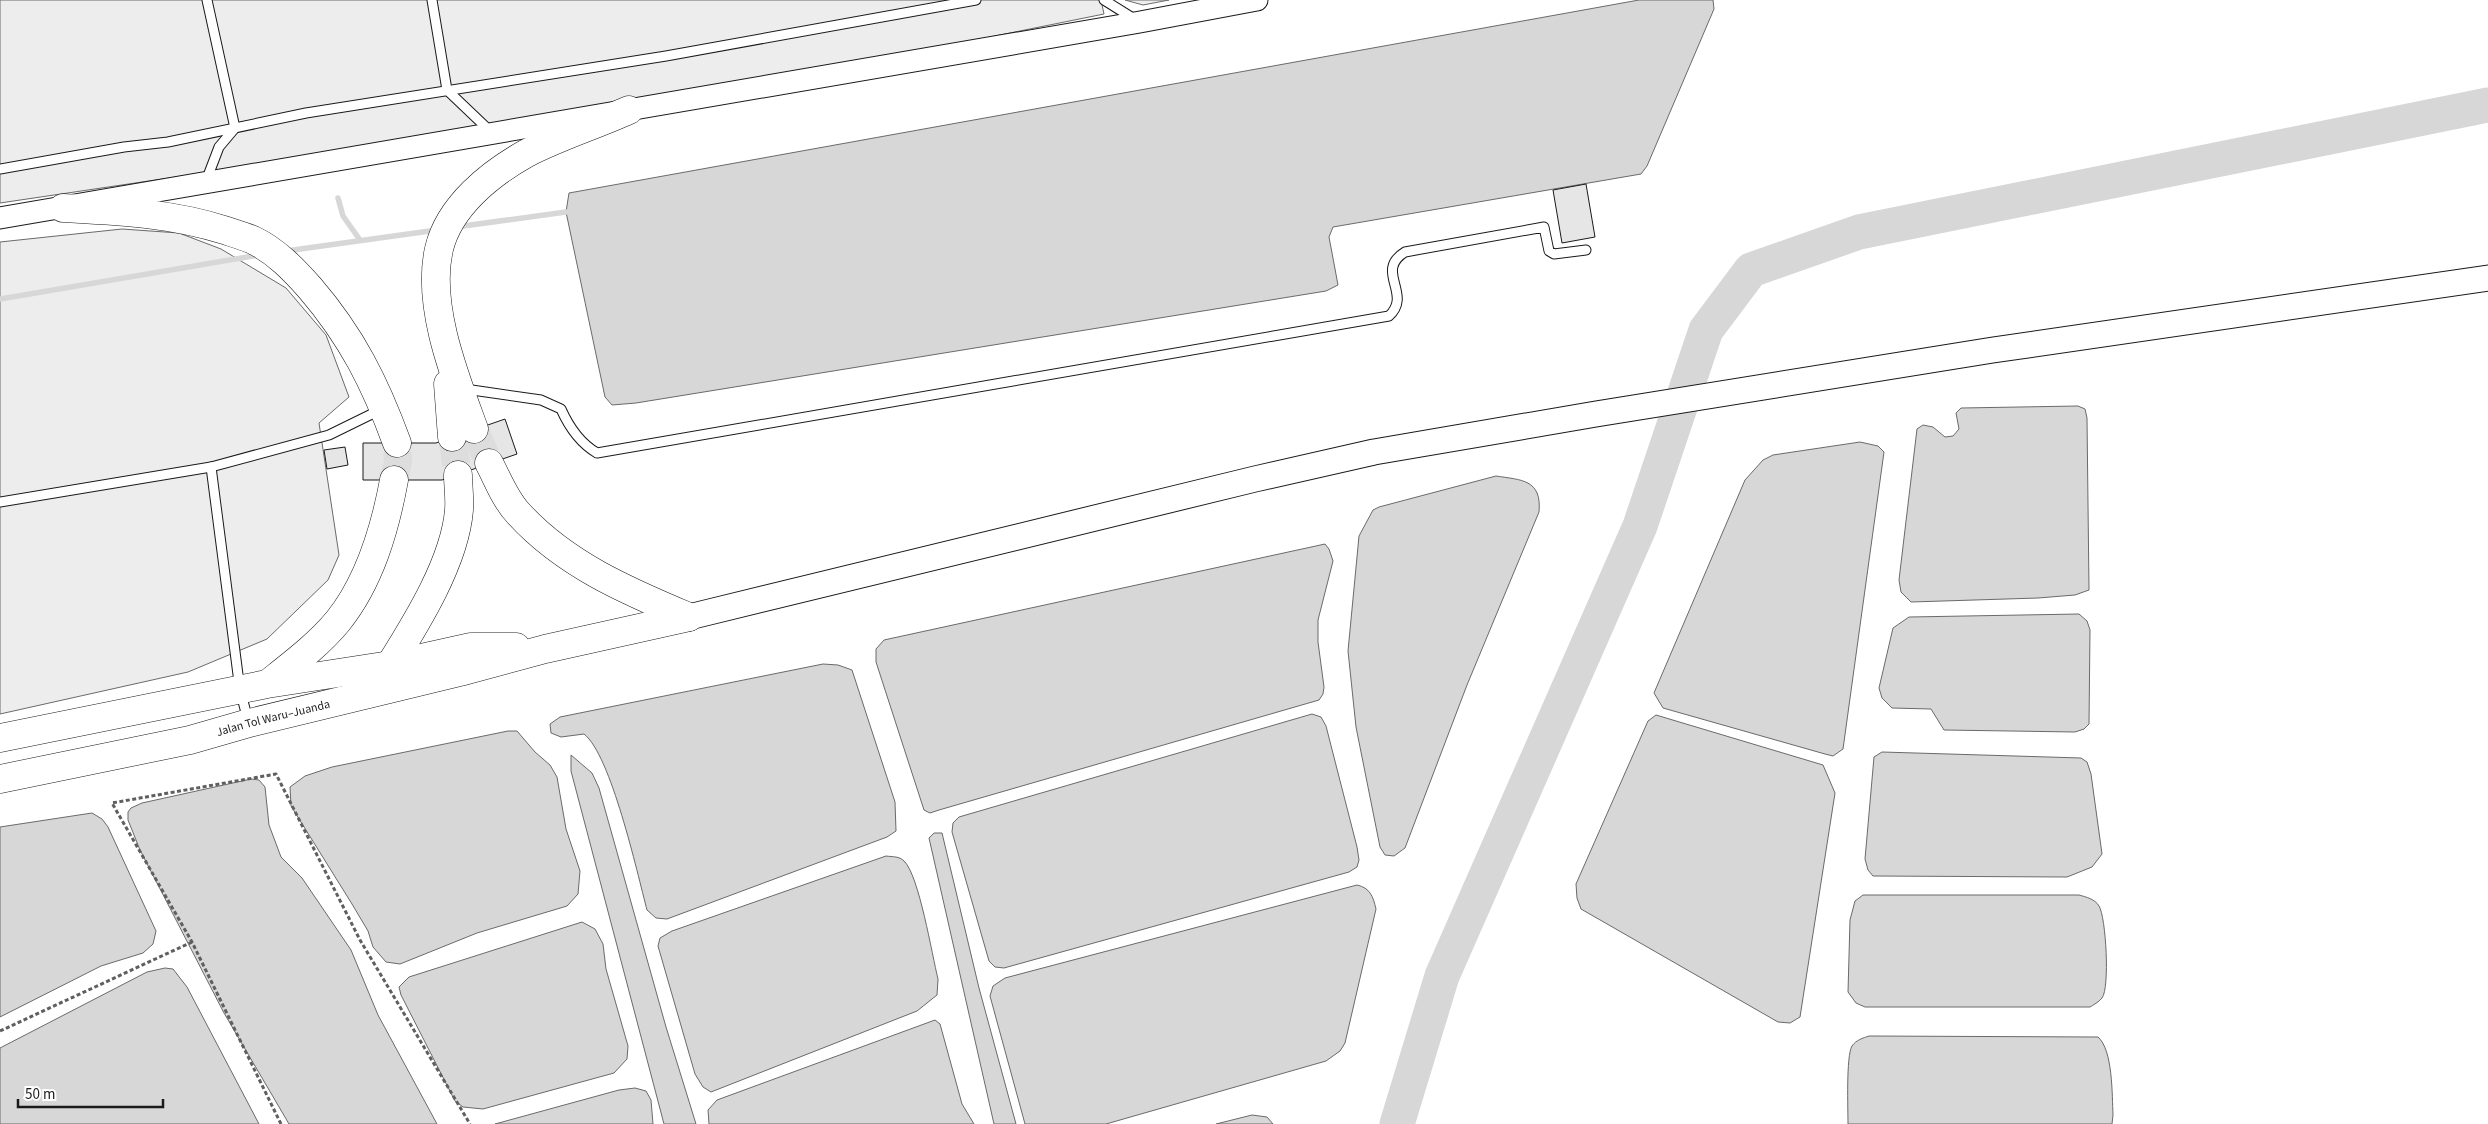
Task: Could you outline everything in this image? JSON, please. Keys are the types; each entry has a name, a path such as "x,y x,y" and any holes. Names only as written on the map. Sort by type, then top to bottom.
{"highway":[{"path":"445,338 459,388 463,433 445,338 436,282 440,248 448,228 460,208 481,185 528,153 629,110"},
{"path":"63,208 156,214 198,222 253,240 291,266 336,318 365,366 397,443"},
{"path":"489,463 503,490 518,512 580,566 625,590 689,617"},
{"path":"355,696 390,664 426,609 454,535 459,510 458,475"},
{"path":"267,684 305,655 338,620 371,568 394,480"},
{"name":"Jalan Tol Waru–Juanda","path":"0,779 190,740 249,722 460,672 545,649 689,617"},
{"name":"Jalan Tol Waru–Juanda","path":"0,738 267,684 390,664 471,648 500,646 545,649"}],"main road":[{"path":"689,617 1255,478 1374,452 1993,350 2488,278"}],"street":[{"path":"0,218 206,181 1140,22 1257,0"}],"lane":[{"path":"207,0 235,128"},
{"path":"432,0 447,90 492,133"},
{"path":"0,169 124,147 168,142 306,113 666,56 976,0"},
{"path":"1104,0 1140,22"},
{"path":"206,181 219,148 235,128"},
{"path":"459,388 540,400 561,409 567,423 586,446 597,453 1389,316 1397,309 1399,299 1391,268 1396,257 1405,252 1544,227 1549,251 1554,254 1586,250"},
{"path":"0,502 211,467 329,435 384,408"},
{"path":"211,467 240,690 249,722"}],"path":[{"path":"281,1124 192,942 112,803 276,774 360,940 470,1124"},
{"path":"0,1031 192,942"}],"shaded area":[{"path":"0,0 1101,0 1104,14 629,110 0,203"},
{"path":"1125,0 1169,0 1143,5"},
{"path":"1639,0 1713,0 1714,9 1647,166 1641,174 1333,227 1329,237 1338,285 1326,291 636,403 612,405 605,397 566,212 569,193"},
{"path":"122,229 179,233 221,249 286,288 326,335 349,397 319,423 339,555 328,580 267,639 188,672 0,714 0,242"},
{"path":"2078,406 2085,409 2087,418 2089,590 2075,595 2038,598 1911,602 1901,592 1899,580 1917,429 1923,425 1933,427 1945,437 1953,436 1959,429 1956,413 1961,408"},
{"path":"1860,442 1878,446 1884,452 1843,749 1833,756 1663,708 1654,693 1745,480 1763,460 1773,455"},
{"path":"1496,476 1521,480 1533,487 1539,501 1539,512 1467,685 1405,848 1394,856 1385,855 1380,847 1356,727 1348,651 1359,536 1373,510 1379,507"},
{"path":"1325,544 1333,561 1318,620 1318,642 1324,687 1323,694 1319,700 930,813 924,810 876,662 876,649 884,640"},
{"path":"2079,614 2087,621 2090,630 2089,724 2084,729 2075,732 1944,730 1931,709 1892,708 1882,698 1879,688 1893,628 1909,617"},
{"path":"823,664 838,665 852,670 895,802 896,831 887,837 667,919 656,918 647,910 622,816 604,765 594,746 584,734 561,737 551,733 550,724 560,717"},
{"path":"1312,714 1321,717 1326,726 1357,847 1359,860 1357,867 1349,872 1004,968 995,967 989,961 952,832 953,823 959,817"},
{"path":"1656,715 1823,765 1835,793 1800,1017 1790,1023 1778,1022 1581,909 1577,898 1576,884 1648,721"},
{"path":"508,731 517,731 535,752 550,765 557,777 566,829 580,871 578,894 567,906 477,933 400,964 386,962 373,947 368,931 291,806 290,787 305,776 332,767"},
{"path":"1882,752 2081,758 2087,762 2091,774 2102,854 2092,867 2067,877 1873,876 1868,870 1865,859 1874,757"},
{"path":"571,755 592,773 599,788 666,1027 696,1124 664,1124 571,771"},
{"path":"251,779 259,780 265,787 269,825 281,857 302,878 351,950 378,1015 437,1124 289,1124 224,1013 140,850 128,820 128,812 131,808 142,803"},
{"path":"92,813 102,819 108,827 156,931 153,944 143,953 101,966 0,1017 0,827"},
{"path":"934,833 942,833 979,988 1016,1124 994,1124 929,838"},
{"path":"886,856 902,859 910,869 915,882 938,979 937,995 917,1011 711,1092 703,1087 695,1074 658,946 660,938 672,931"},
{"path":"1357,885 1365,888 1370,893 1376,909 1345,1043 1340,1051 1326,1061 1106,1124 1025,1124 990,996 993,986 1005,978"},
{"path":"1863,895 2079,895 2090,899 2099,906 2104,924 2106,981 2102,998 2090,1007 1865,1007 1856,1003 1848,992 1850,920 1855,901"},
{"path":"582,922 595,929 603,944 606,969 628,1046 627,1059 614,1073 483,1109 463,1107 455,1101 401,995 399,987 409,977"},
{"path":"165,968 173,969 187,987 259,1124 0,1124 0,1048 147,972"},
{"path":"935,1020 940,1024 962,1104 974,1124 709,1124 708,1110 717,1100"},
{"path":"1869,1036 2098,1037 2107,1052 2111,1073 2112,1124 1848,1124 1850,1052 1855,1042"},
{"path":"635,1088 646,1091 651,1100 653,1124 495,1124 619,1090"},
{"path":"1252,1115 1267,1117 1273,1124 1216,1124"}],"building":[{"path":"1586,184 1595,237 1562,243 1553,190"},
{"path":"505,419 517,454 442,480 363,480 363,443 436,443"},
{"path":"345,447 348,465 327,469 324,450"}],"waterway":[{"path":"1397,1124 1442,976 1640,526 1706,330 1751,270 1859,232 2488,105"},
{"path":"338,198 343,216 360,240"},
{"path":"456,227 566,212"},
{"path":"286,251 437,230"},
{"path":"0,299 259,255"}],"tunnel":[{"path":"474,429 489,463"},
{"path":"452,437 458,475"},
{"path":"394,480 398,462 397,443"}]}
